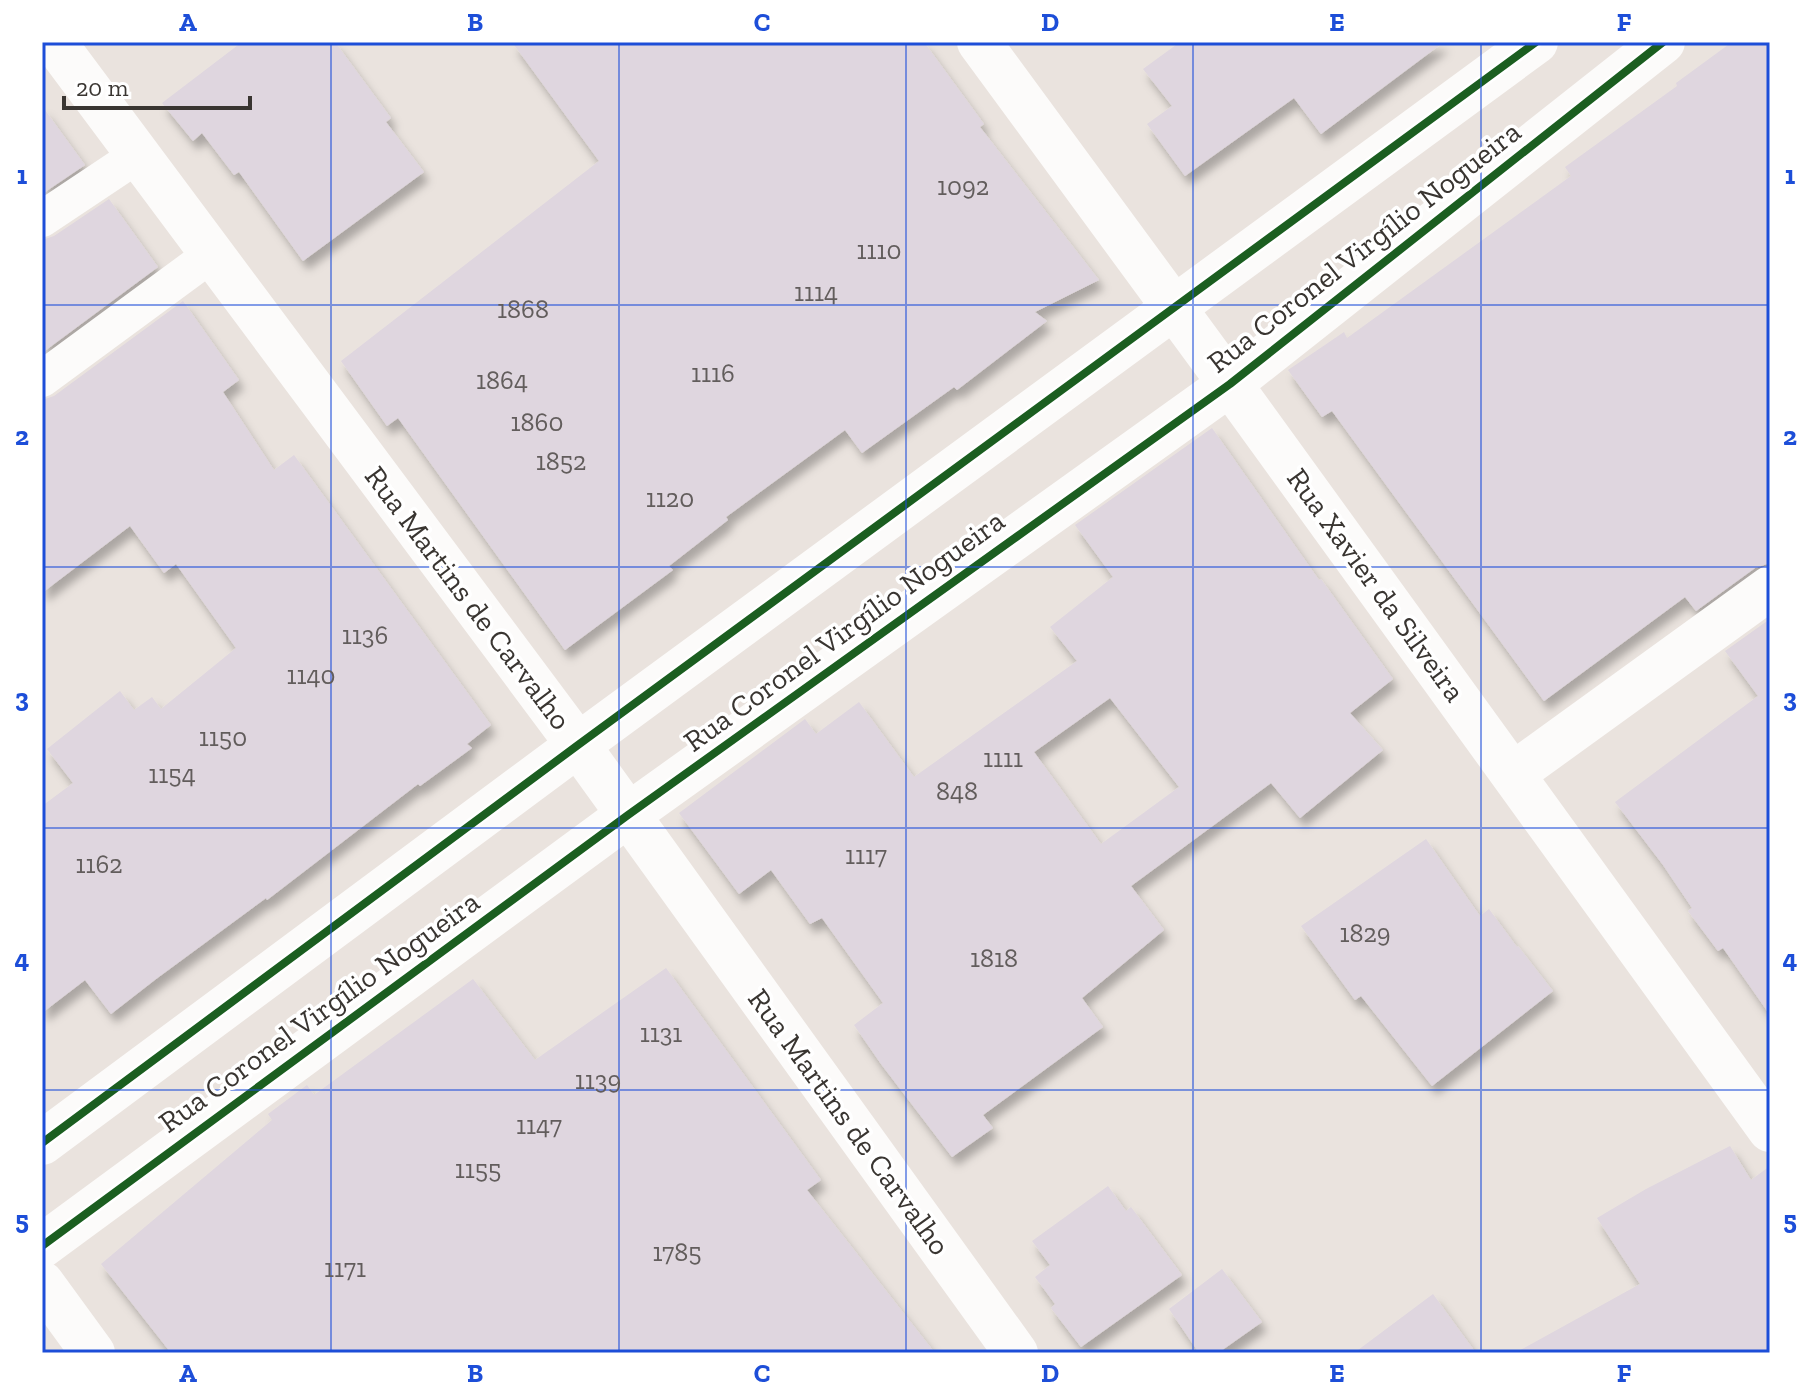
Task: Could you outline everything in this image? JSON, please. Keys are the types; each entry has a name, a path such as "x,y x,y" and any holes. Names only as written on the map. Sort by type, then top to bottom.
{"street":[{"name":"Rua Martins de Carvalho","path":"54,42 578,745 1016,1353"},
{"name":"Rua Xavier da Silveira","path":"979,42 1770,1130"},
{"name":"Rua Coronel Virgílio Nogueira","path":"42,1143 578,745 1536,42"},
{"name":"Rua Coronel Virgílio Nogueira","path":"42,1246 628,815 1230,384 1663,42"},
{"path":"1513,774 1770,588"},
{"path":"42,1283 93,1353"}],"lane":[{"path":"42,219 138,155"},
{"path":"42,379 212,254"}],"building":[{"path":"242,42 335,42 391,118 386,122 424,172 303,261 239,172 234,175 202,133 193,141 162,103"},
{"path":"512,42 924,42 984,124 980,127 1099,280 1035,312 1047,321 957,390 954,387 862,453 845,430 726,517 728,520 669,566 673,570 565,650 398,418 387,426 341,361 599,161"},
{"path":"1180,42 1444,42 1321,134 1294,98 1185,176 1147,124 1172,106 1143,69"},
{"path":"1732,42 1770,42 1770,563 1755,568 1696,611 1685,597 1544,701 1332,411 1322,417 1288,370 1344,332 1347,338 1571,176 1565,167"},
{"path":"42,106 85,165 42,194"},
{"path":"109,199 158,267 42,353 42,240 54,236"},
{"path":"183,301 239,380 223,392 274,470 294,455 491,725 467,744 472,748 420,786 418,784 111,1014 85,980 42,1013 42,806 73,783 47,749 120,691 134,710 152,697 161,709 236,648 176,564 164,573 130,526 42,593 42,400 54,396"},
{"path":"1212,428 1393,679 1350,713 1383,750 1300,818 1271,783 1131,886 1164,930 1082,998 1103,1027 983,1115 993,1128 952,1157 854,1025 883,1003 822,918 810,924 771,870 739,894 679,813 805,719 816,734 859,702 914,777 1077,661 1050,627 1113,577 1075,525","holes":["1110,698 1179,787 1101,844 1034,752"]},
{"path":"1770,619 1770,1015 1723,948 1718,951 1688,911 1692,908 1615,802 1758,696 1725,651"},
{"path":"1426,839 1480,916 1489,909 1553,991 1432,1086 1361,996 1355,1000 1301,926"},
{"path":"666,968 821,1180 807,1190 935,1353 171,1353 101,1264 272,1120 268,1114 307,1085 314,1095 473,979 535,1060"},
{"path":"1730,1146 1751,1180 1770,1166 1770,1353 1515,1353 1640,1284 1597,1218"},
{"path":"1108,1186 1126,1211 1131,1207 1182,1275 1081,1347 1051,1308 1055,1304 1035,1277 1050,1265 1032,1241"},
{"path":"1222,1269 1262,1322 1218,1353 1199,1353 1169,1309"},
{"path":"1433,1294 1476,1353 1354,1353"}],"cycle path":[{"path":"42,1143 578,745 1536,42"},
{"path":"42,1246 628,815 1230,384 1663,42"}]}
